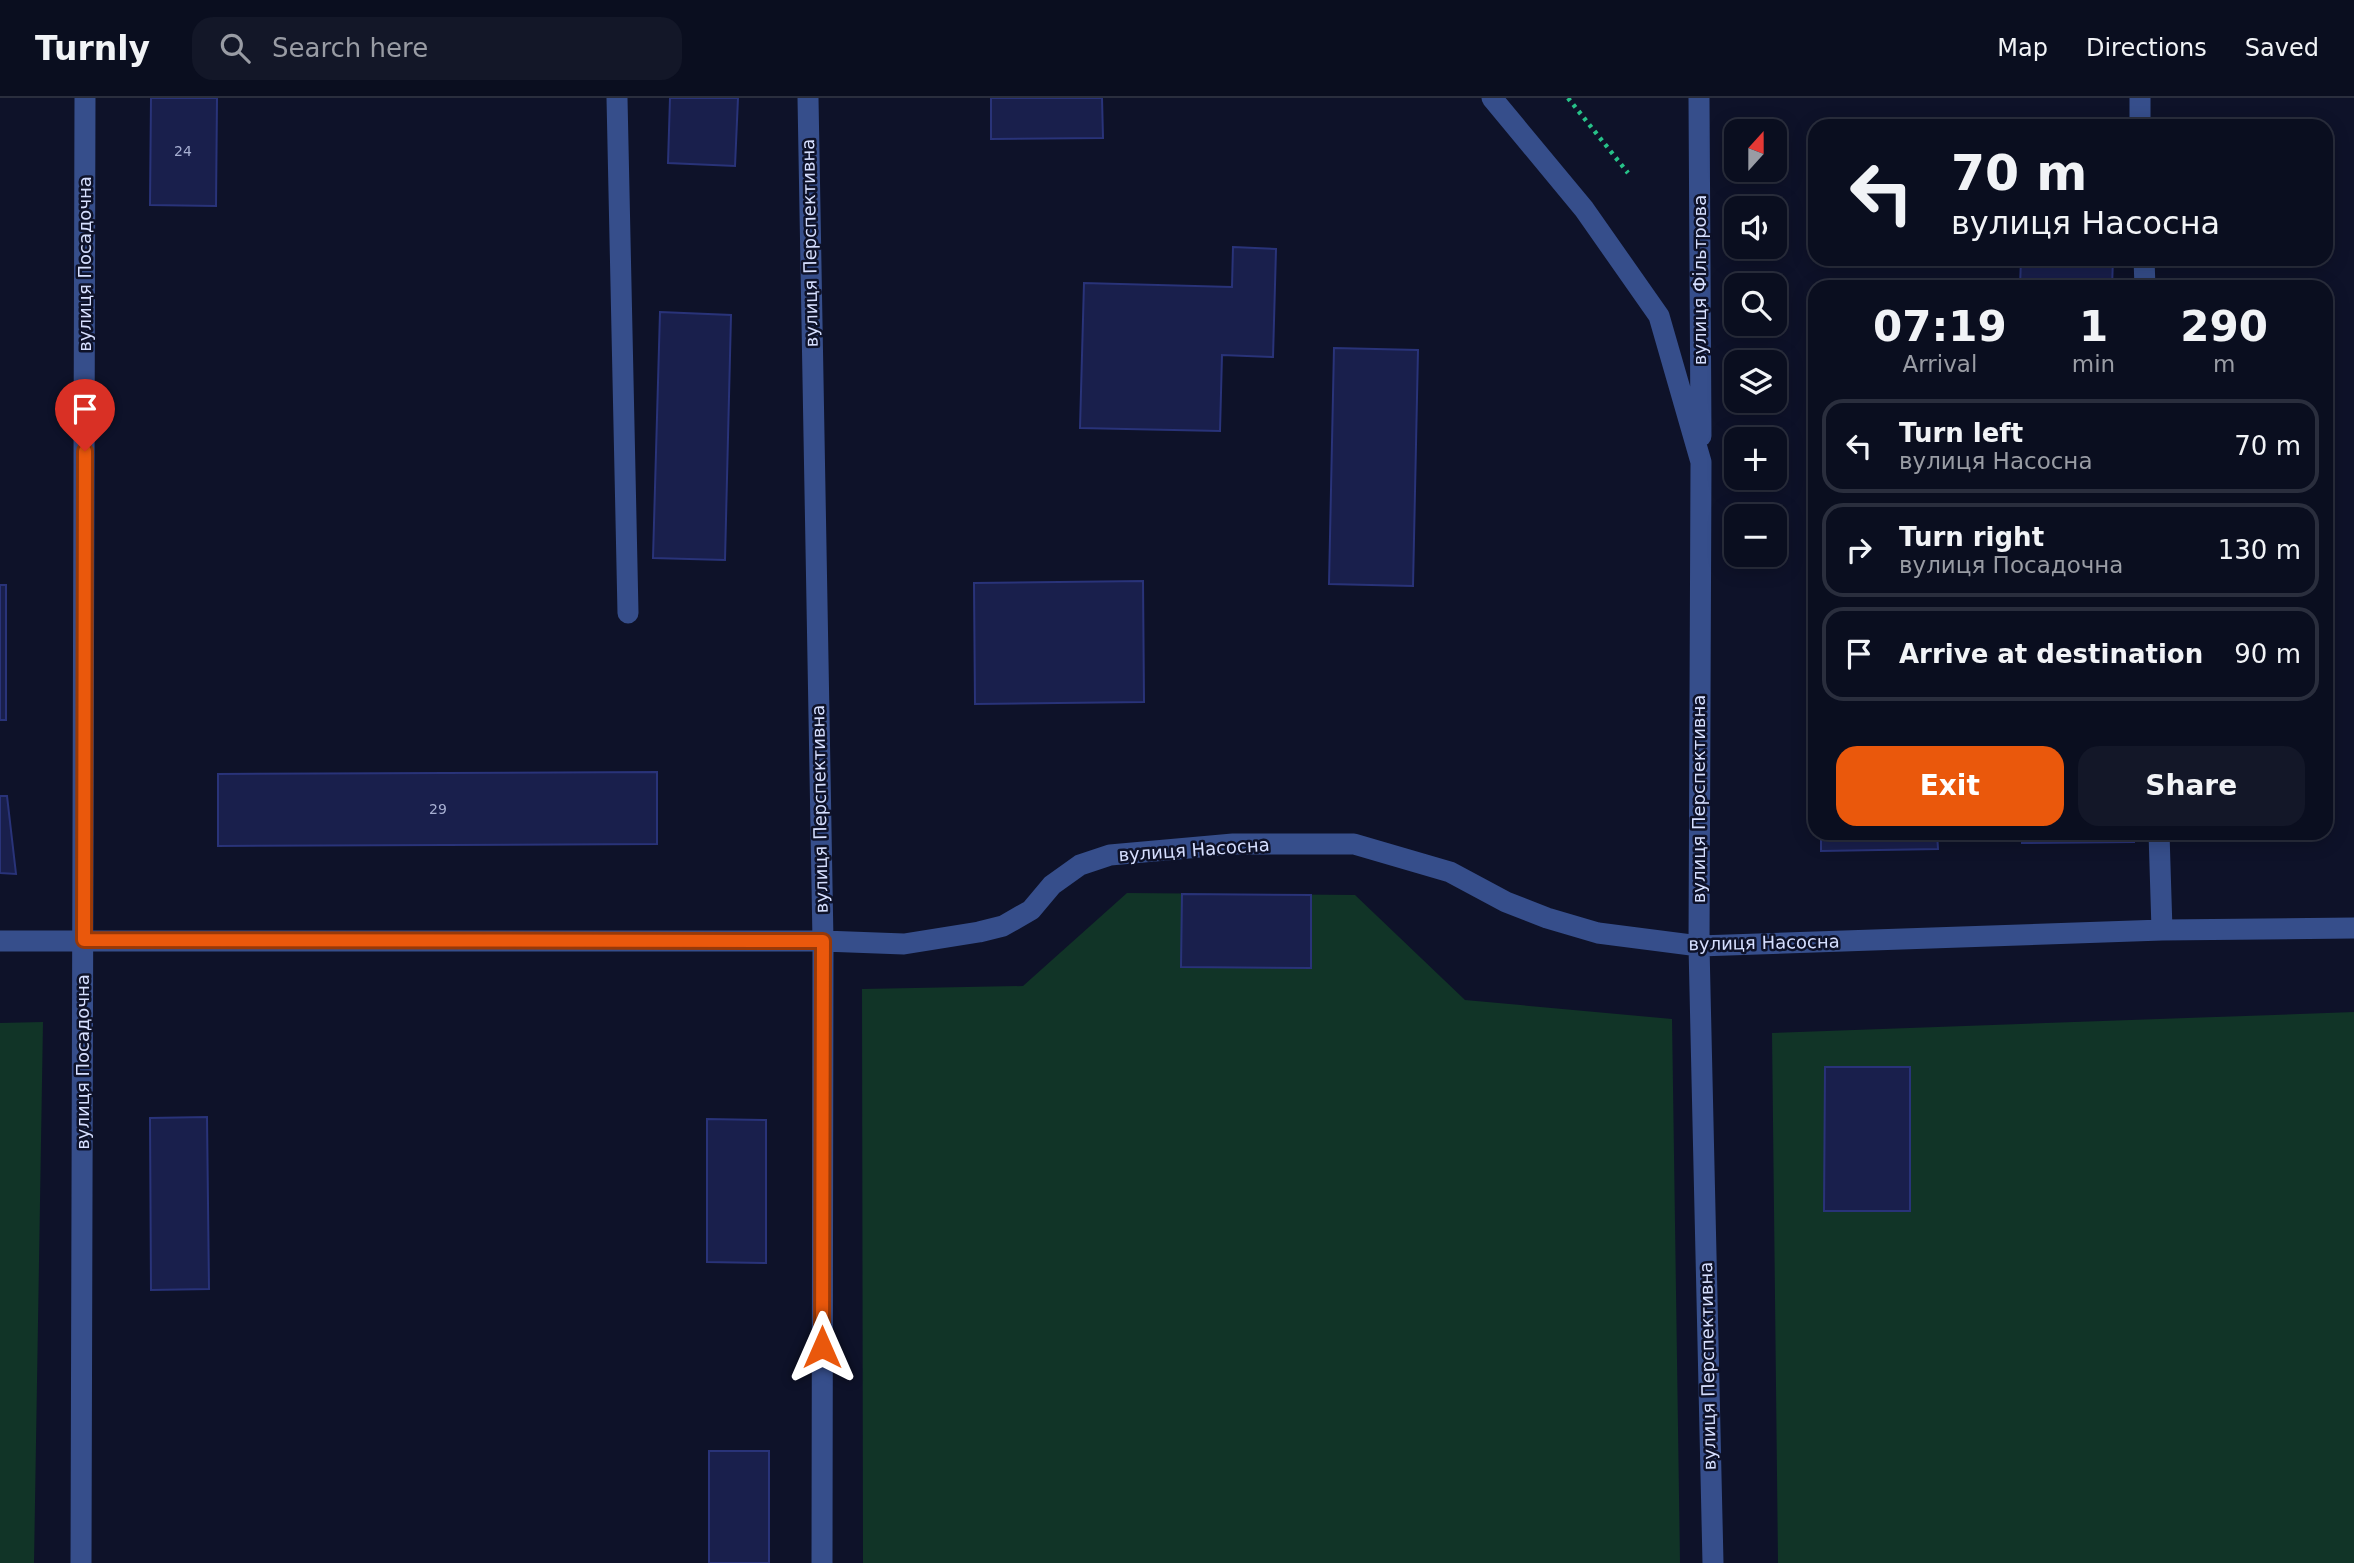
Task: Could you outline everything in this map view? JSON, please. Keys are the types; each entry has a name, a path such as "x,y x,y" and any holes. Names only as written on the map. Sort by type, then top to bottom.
{"street":[{"name":"вулиця Посадочна","path":"81,1563 85,98"},
{"path":"617,98 628,613"},
{"name":"вулиця Перспективна","path":"808,98 823,941 822,1563"},
{"name":"вулиця Перспективна","path":"1492,98 1584,209 1660,316 1701,462 1699,946 1713,1563"},
{"name":"вулиця Фільтрова","path":"1699,98 1701,462"},
{"path":"2140,98 2140,119"},
{"path":"2160,840 2162,930"},
{"name":"вулиця Насосна","path":"0,942 823,941 904,944 951,939 1003,926 1031,910 1052,886 1080,865 1110,855 1233,844 1354,844 1450,872 1506,902 1598,933 1699,946 2162,930 2354,928"}],"path":[{"path":"1567,98 1628,173"}],"green space":[{"path":"1127,893 1355,895 1465,1000 1672,1019 1680,1563 863,1563 862,989 1023,986"},
{"path":"2354,1012 2354,1563 1778,1563 1772,1033"},
{"path":"43,1022 34,1563 0,1563 0,1023"}],"building":[{"path":"151,98 217,98 216,206 150,205"},
{"path":"670,98 738,98 735,166 668,163"},
{"path":"991,98 1102,98 1103,138 991,139"},
{"path":"1233,247 1276,249 1273,357 1222,355 1220,431 1080,428 1084,283 1232,287"},
{"path":"2021,266 2113,266 2112,280 2020,280"},
{"path":"660,312 731,315 725,560 653,558"},
{"path":"1334,348 1418,350 1413,586 1329,584"},
{"path":"1143,581 1144,702 975,704 974,583"},
{"path":"0,585 6,585 6,720 0,720"},
{"path":"657,772 657,844 218,846 218,774"},
{"path":"0,796 7,796 16,874 0,873"},
{"path":"1821,840 1937,840 1938,849 1821,851"},
{"path":"2022,840 2134,840 2134,842 2022,843"},
{"path":"1182,894 1311,895 1311,968 1181,967"},
{"path":"1825,1067 1910,1067 1910,1211 1824,1211"},
{"path":"207,1117 209,1289 151,1290 150,1118"},
{"path":"707,1119 766,1120 766,1263 707,1262"},
{"path":"709,1451 769,1451 769,1563 709,1563"}],"route":[{"path":"85,451 84,940 823,941 822,1347"}]}
